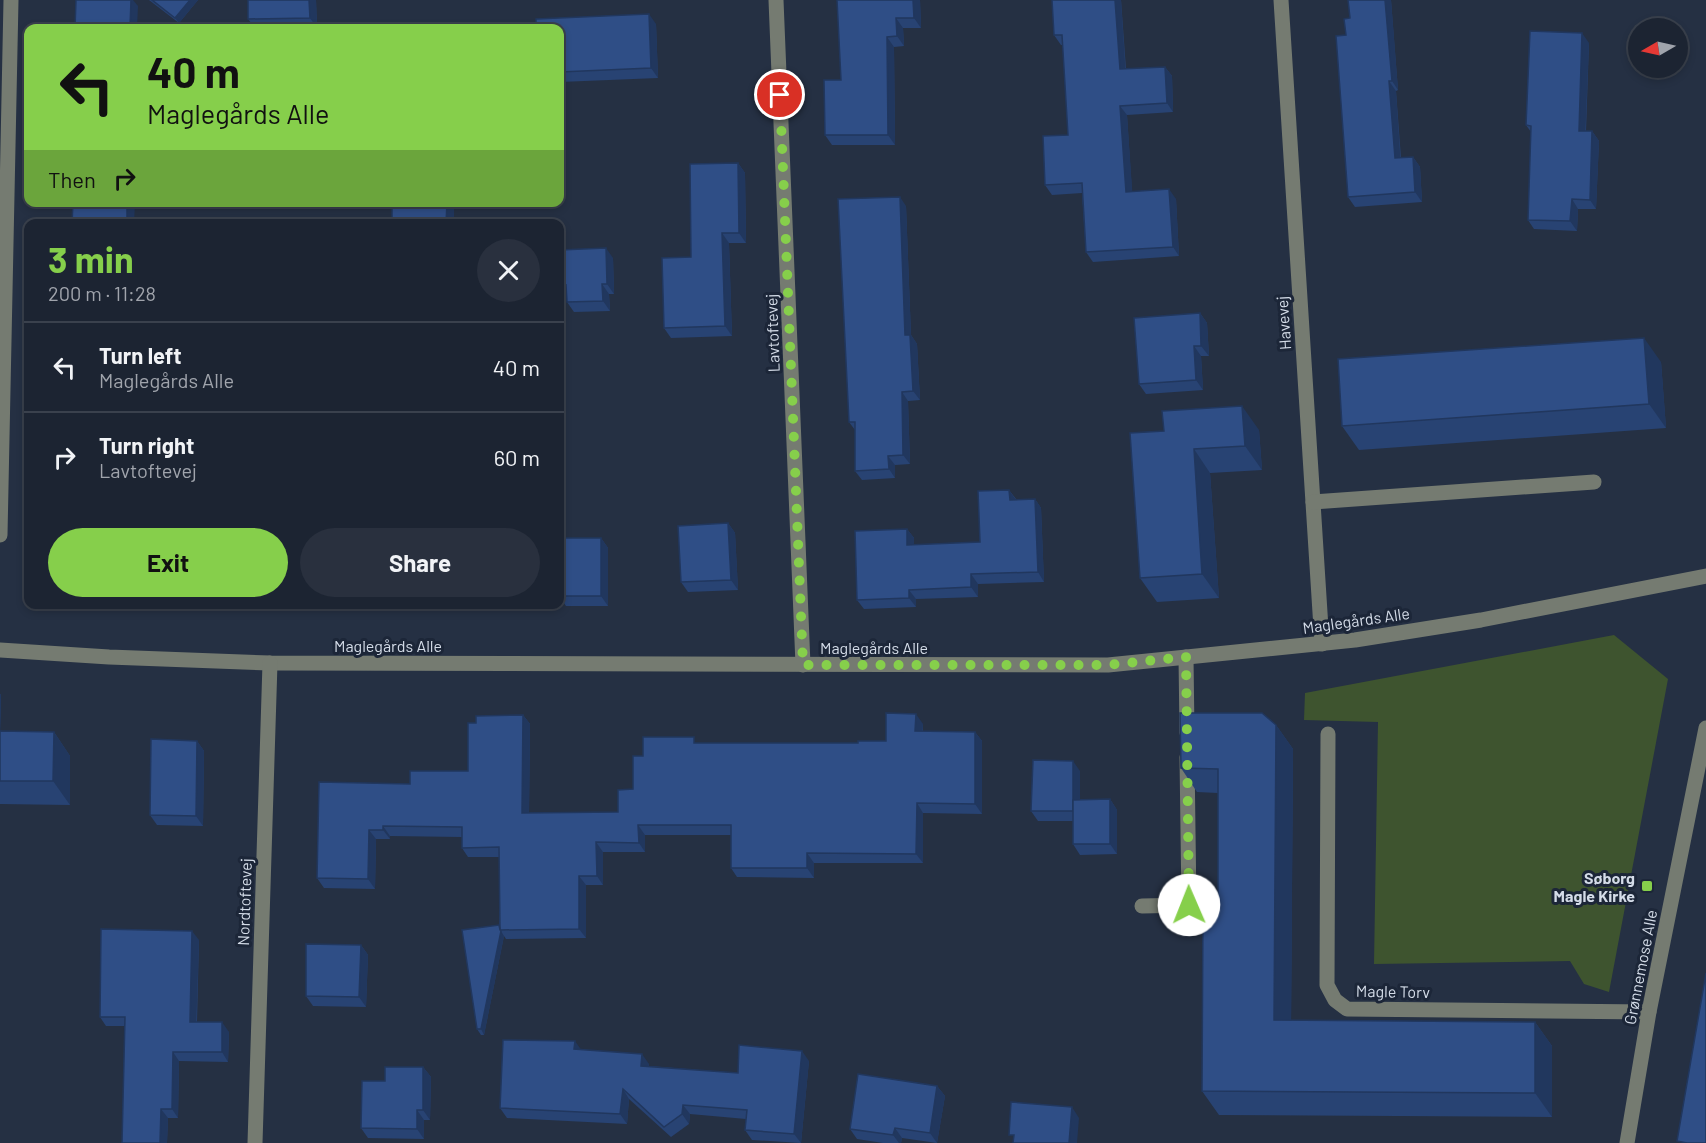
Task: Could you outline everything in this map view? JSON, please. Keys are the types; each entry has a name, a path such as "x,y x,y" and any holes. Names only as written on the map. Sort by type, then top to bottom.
{"street":[{"path":"0,535 11,0"},
{"name":"Lavtoftevej","path":"776,0 803,665"},
{"name":"Havevej","path":"1281,0 1322,644"},
{"path":"1313,502 1594,482"},
{"name":"Maglegårds Alle","path":"0,650 270,663 1107,665 1322,644 1481,620 1706,576"},
{"path":"1142,906 1189,905 1186,657"},
{"name":"Nordtoftevej","path":"255,1143 270,663"},
{"name":"Grønnemose Alle","path":"1627,1143 1649,1012 1706,728"},
{"name":"Magle Torv","path":"1328,734 1327,985 1335,1000 1347,1009 1649,1012"}],"green space":[{"path":"1614,635 1668,679 1609,992 1584,984 1570,961 1374,964 1378,722 1304,720 1305,693"}],"building":[{"path":"76,0 131,0 130,24 75,24"},
{"path":"152,0 190,0 175,18"},
{"path":"248,0 309,0 310,18 248,19"},
{"path":"837,0 913,0 914,18 896,18 897,36 887,37 888,135 825,135 824,80 841,80"},
{"path":"1052,0 1115,0 1120,69 1165,67 1167,103 1120,106 1126,192 1169,189 1173,247 1086,252 1082,183 1045,185 1043,136 1068,135 1062,35 1054,35"},
{"path":"1348,0 1385,0 1392,81 1389,81 1395,158 1413,157 1415,192 1348,197 1336,36 1346,35 1344,19 1350,18"},
{"path":"649,14 651,68 564,72 564,24 536,24 536,19"},
{"path":"1530,31 1582,33 1579,131 1592,131 1590,200 1572,199 1570,221 1528,220 1531,126 1526,125"},
{"path":"738,163 739,233 722,233 725,326 664,328 662,258 691,257 690,164"},
{"path":"900,197 905,335 910,335 913,391 902,392 903,455 888,456 889,469 855,471 855,422 849,422 838,199"},
{"path":"73,207 127,207 127,219 72,219"},
{"path":"392,207 447,207 446,219 392,219"},
{"path":"606,248 607,284 602,284 603,301 567,302 566,285 564,285 564,250"},
{"path":"1200,313 1201,346 1194,346 1196,380 1139,384 1134,318"},
{"path":"1644,338 1649,404 1342,426 1338,359"},
{"path":"1242,406 1245,446 1194,449 1202,574 1140,578 1130,433 1164,431 1162,411"},
{"path":"1009,490 1010,500 1035,499 1038,572 971,574 971,587 909,590 909,598 857,600 855,531 907,529 907,545 980,542 978,491"},
{"path":"728,523 731,580 681,582 678,526"},
{"path":"564,538 601,538 601,596 564,596"},
{"path":"886,713 916,714 915,731 975,732 975,804 917,803 916,854 807,853 807,868 731,868 731,825 638,825 639,843 596,842 597,876 579,876 579,929 500,930 499,847 462,848 462,827 383,826 383,830 369,830 368,879 317,878 319,782 410,784 410,771 468,771 468,723 476,723 476,716 523,715 522,813 618,812 618,790 633,789 633,756 643,756 643,737 694,737 694,743 886,741"},
{"path":"1180,713 1262,713 1276,725 1274,1020 1535,1022 1535,1093 1202,1091 1203,905 1218,905 1218,769 1181,768"},
{"path":"0,731 54,732 53,781 0,781"},
{"path":"151,739 197,741 196,816 150,815"},
{"path":"1033,760 1073,761 1073,811 1031,811"},
{"path":"1110,799 1110,844 1073,844 1073,800"},
{"path":"499,925 501,931 481,1029 477,1029 462,930"},
{"path":"101,929 192,931 190,1022 222,1022 222,1052 173,1052 172,1109 161,1109 160,1143 122,1143 125,1017 100,1017"},
{"path":"306,944 361,945 359,997 306,996"},
{"path":"1706,973 1706,1143 1687,1143 1677,1141"},
{"path":"503,1040 575,1041 574,1049 642,1054 641,1066 738,1073 739,1045 802,1051 794,1134 745,1130 747,1110 683,1105 682,1114 664,1127 623,1089 620,1114 500,1108"},
{"path":"385,1067 423,1067 423,1110 417,1110 417,1129 361,1128 362,1081 385,1081"},
{"path":"858,1074 937,1086 930,1133 895,1128 893,1135 850,1129"},
{"path":"1011,1102 1072,1107 1069,1143 1013,1143 1014,1135 1009,1135"}],"place":[{"name":"Søborg Magle Kirke","path":"1647,886"}],"route":[{"path":"780,95 803,665 1107,665 1186,657 1189,905"}]}
